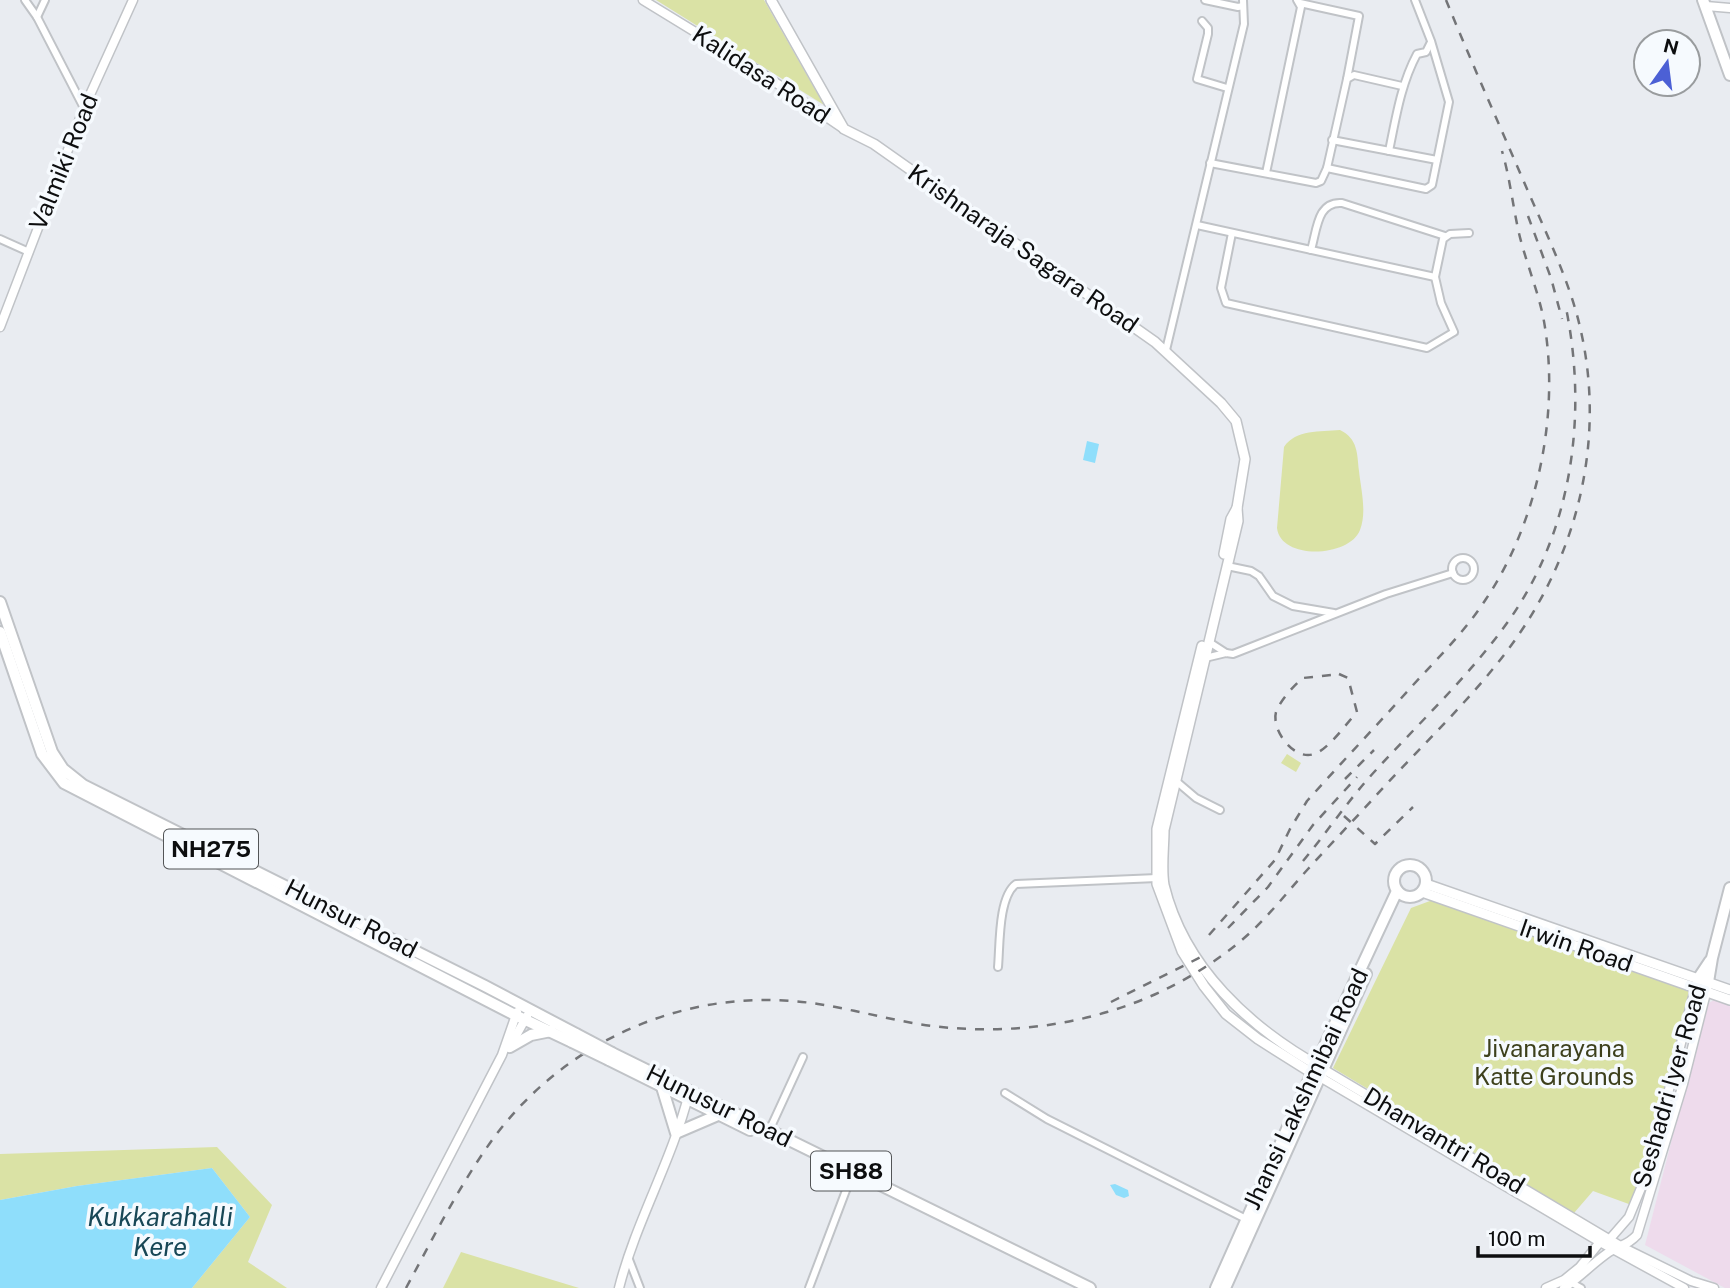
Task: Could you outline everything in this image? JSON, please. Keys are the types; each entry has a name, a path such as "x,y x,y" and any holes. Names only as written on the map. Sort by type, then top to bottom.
{"main road":[{"path":"771,0 844,129"},
{"path":"1704,3 1730,75"},
{"name":"Krishnaraja Sagara Road","path":"844,129 874,144 1166,350 1236,421 1245,459 1237,508 1238,521 1157,829 1157,884 1182,951 1226,1014 1258,1039 1318,1071"},
{"name":"Krishnaraja Sagara Road","path":"1206,642 1231,519 1237,508"},
{"name":"Hunsur Road","path":"0,602 52,752 63,769 73,777 611,1057 662,1087 688,1096 718,1115 852,1175 1074,1288"},
{"path":"0,632 42,754 64,783 523,1012 551,1031 574,1038"},
{"name":"Krishnaraja Sagara Road","path":"1202,657 1164,831 1164,883 1179,926 1214,983 1235,1007 1318,1071"},
{"path":"1405,865 1420,868 1425,875 1424,888 1413,897 1400,893 1394,876 1396,871 1405,865"},
{"name":"Irwin Road","path":"1424,888 1702,985 1730,1000"},
{"name":"Seshadri Iyer Road","path":"1702,985 1712,958 1730,888"},
{"name":"Jhansi Lakshmibai Road","path":"1216,1288 1400,893"},
{"name":"Irwin Road","path":"1702,985 1730,990"},
{"path":"506,1051 531,1035 551,1031"},
{"name":"Hunusur Road","path":"611,1057 1090,1288"},
{"name":"Jhansi Lakshmibai Road","path":"1225,1288 1318,1071"},
{"path":"662,1087 676,1133 718,1115"}],"street":[{"path":"25,0 37,17 84,108"},
{"path":"37,17 45,0"},
{"name":"Valmiki Road","path":"0,327 84,108 134,0"},
{"name":"Kalidasa Road","path":"643,0 754,68 844,129"},
{"path":"1205,0 1238,7 1243,3"},
{"path":"1327,168 1426,189 1432,185 1449,102 1431,41 1415,0"},
{"path":"1210,163 1316,183 1321,181 1327,168 1359,16 1299,1"},
{"path":"1266,173 1301,7 1299,1"},
{"path":"1166,350 1244,24 1243,3"},
{"path":"1704,3 1730,8"},
{"path":"1202,21 1208,28 1208,34 1197,79 1227,88"},
{"path":"1389,151 1402,86 1417,54 1426,52 1431,41"},
{"path":"1347,79 1354,75 1402,86"},
{"path":"1332,139 1437,160"},
{"path":"1311,250 1321,213 1326,205 1332,202 1445,236 1469,233"},
{"path":"1197,225 1435,277"},
{"path":"1232,233 1221,288 1226,303 1427,348 1454,332 1441,303 1435,277 1445,236"},
{"path":"0,239 29,252"},
{"path":"1227,566 1251,571 1259,576 1273,596 1293,606 1335,614"},
{"path":"1202,657 1233,654 1385,594 1453,573"},
{"path":"1206,642 1226,653"},
{"path":"1176,781 1196,797 1220,810"},
{"path":"998,967 1003,905 1011,888 1016,884 1157,878"},
{"path":"1568,1286 1637,1235 1683,1084 1702,985"},
{"name":"Seshadri Iyer Road","path":"1546,1288 1564,1280 1580,1267 1629,1217 1641,1192 1702,985"},
{"path":"381,1288 506,1051 523,1012"},
{"path":"769,1131 803,1057"},
{"name":"Dhanvantri Road","path":"1318,1071 1684,1288"},
{"path":"1005,1093 1048,1119 1246,1219"},
{"path":"619,1288 627,1254 676,1133 688,1096"},
{"path":"809,1288 852,1175"},
{"name":"Dhanvantri Road","path":"1617,1248 1698,1286 1714,1288"},
{"path":"627,1254 640,1288"},
{"path":"1568,1286 1581,1288"}],"shaded area":[{"path":"1720,996 1730,999 1730,1288 1725,1288 1645,1245 1706,1005"}],"green space":[{"path":"656,0 764,0 824,105"},
{"path":"1340,430 1350,438 1357,452 1363,508 1360,530 1354,539 1330,550 1316,552 1290,546 1281,539 1277,528 1284,447 1302,434"},
{"path":"1287,754 1301,763 1296,772 1281,763"},
{"name":"Jivanarayana Katte Grounds","path":"1438,898 1697,986 1637,1207 1593,1191 1574,1213 1333,1068 1411,908"},
{"path":"217,1147 272,1205 248,1262 287,1288 192,1288 250,1217 212,1168 77,1186 0,1200 0,1154"},
{"path":"461,1252 579,1288 443,1288"}],"water":[{"path":"1087,441 1099,444 1095,463 1083,460"},
{"name":"Kukkarahalli Kere","path":"212,1168 250,1217 192,1288 0,1288 0,1200 77,1186"},
{"path":"1115,1184 1128,1190 1129,1196 1124,1198 1116,1195 1110,1185"}],"railway":[{"path":"406,1288 467,1178 490,1143 520,1106 555,1075 593,1048 634,1027 678,1012 724,1003 770,1000 818,1004 935,1026 971,1029 1030,1027 1069,1021 1127,1006 1184,980 1220,957 1259,924 1494,667 1529,619 1565,546 1577,508 1585,468 1589,388 1584,348 1564,276 1446,0"},
{"path":"1209,935 1275,860 1307,801 1470,622 1504,568 1520,535 1541,463 1547,426 1548,352 1543,316 1520,236 1502,151"},
{"path":"1528,216 1551,278 1562,319"},
{"path":"1303,861 1366,781 1492,643 1529,588 1547,551 1560,512 1574,431 1575,390 1566,308"},
{"path":"1339,674 1348,678 1357,712 1319,752 1306,755 1299,753 1286,742 1277,727 1275,719 1278,708 1303,678 1339,674"},
{"path":"1345,779 1374,750"},
{"path":"1228,928 1268,887 1313,825 1357,777"},
{"path":"1344,816 1375,844 1413,807"},
{"path":"1111,1002 1205,955"}]}
